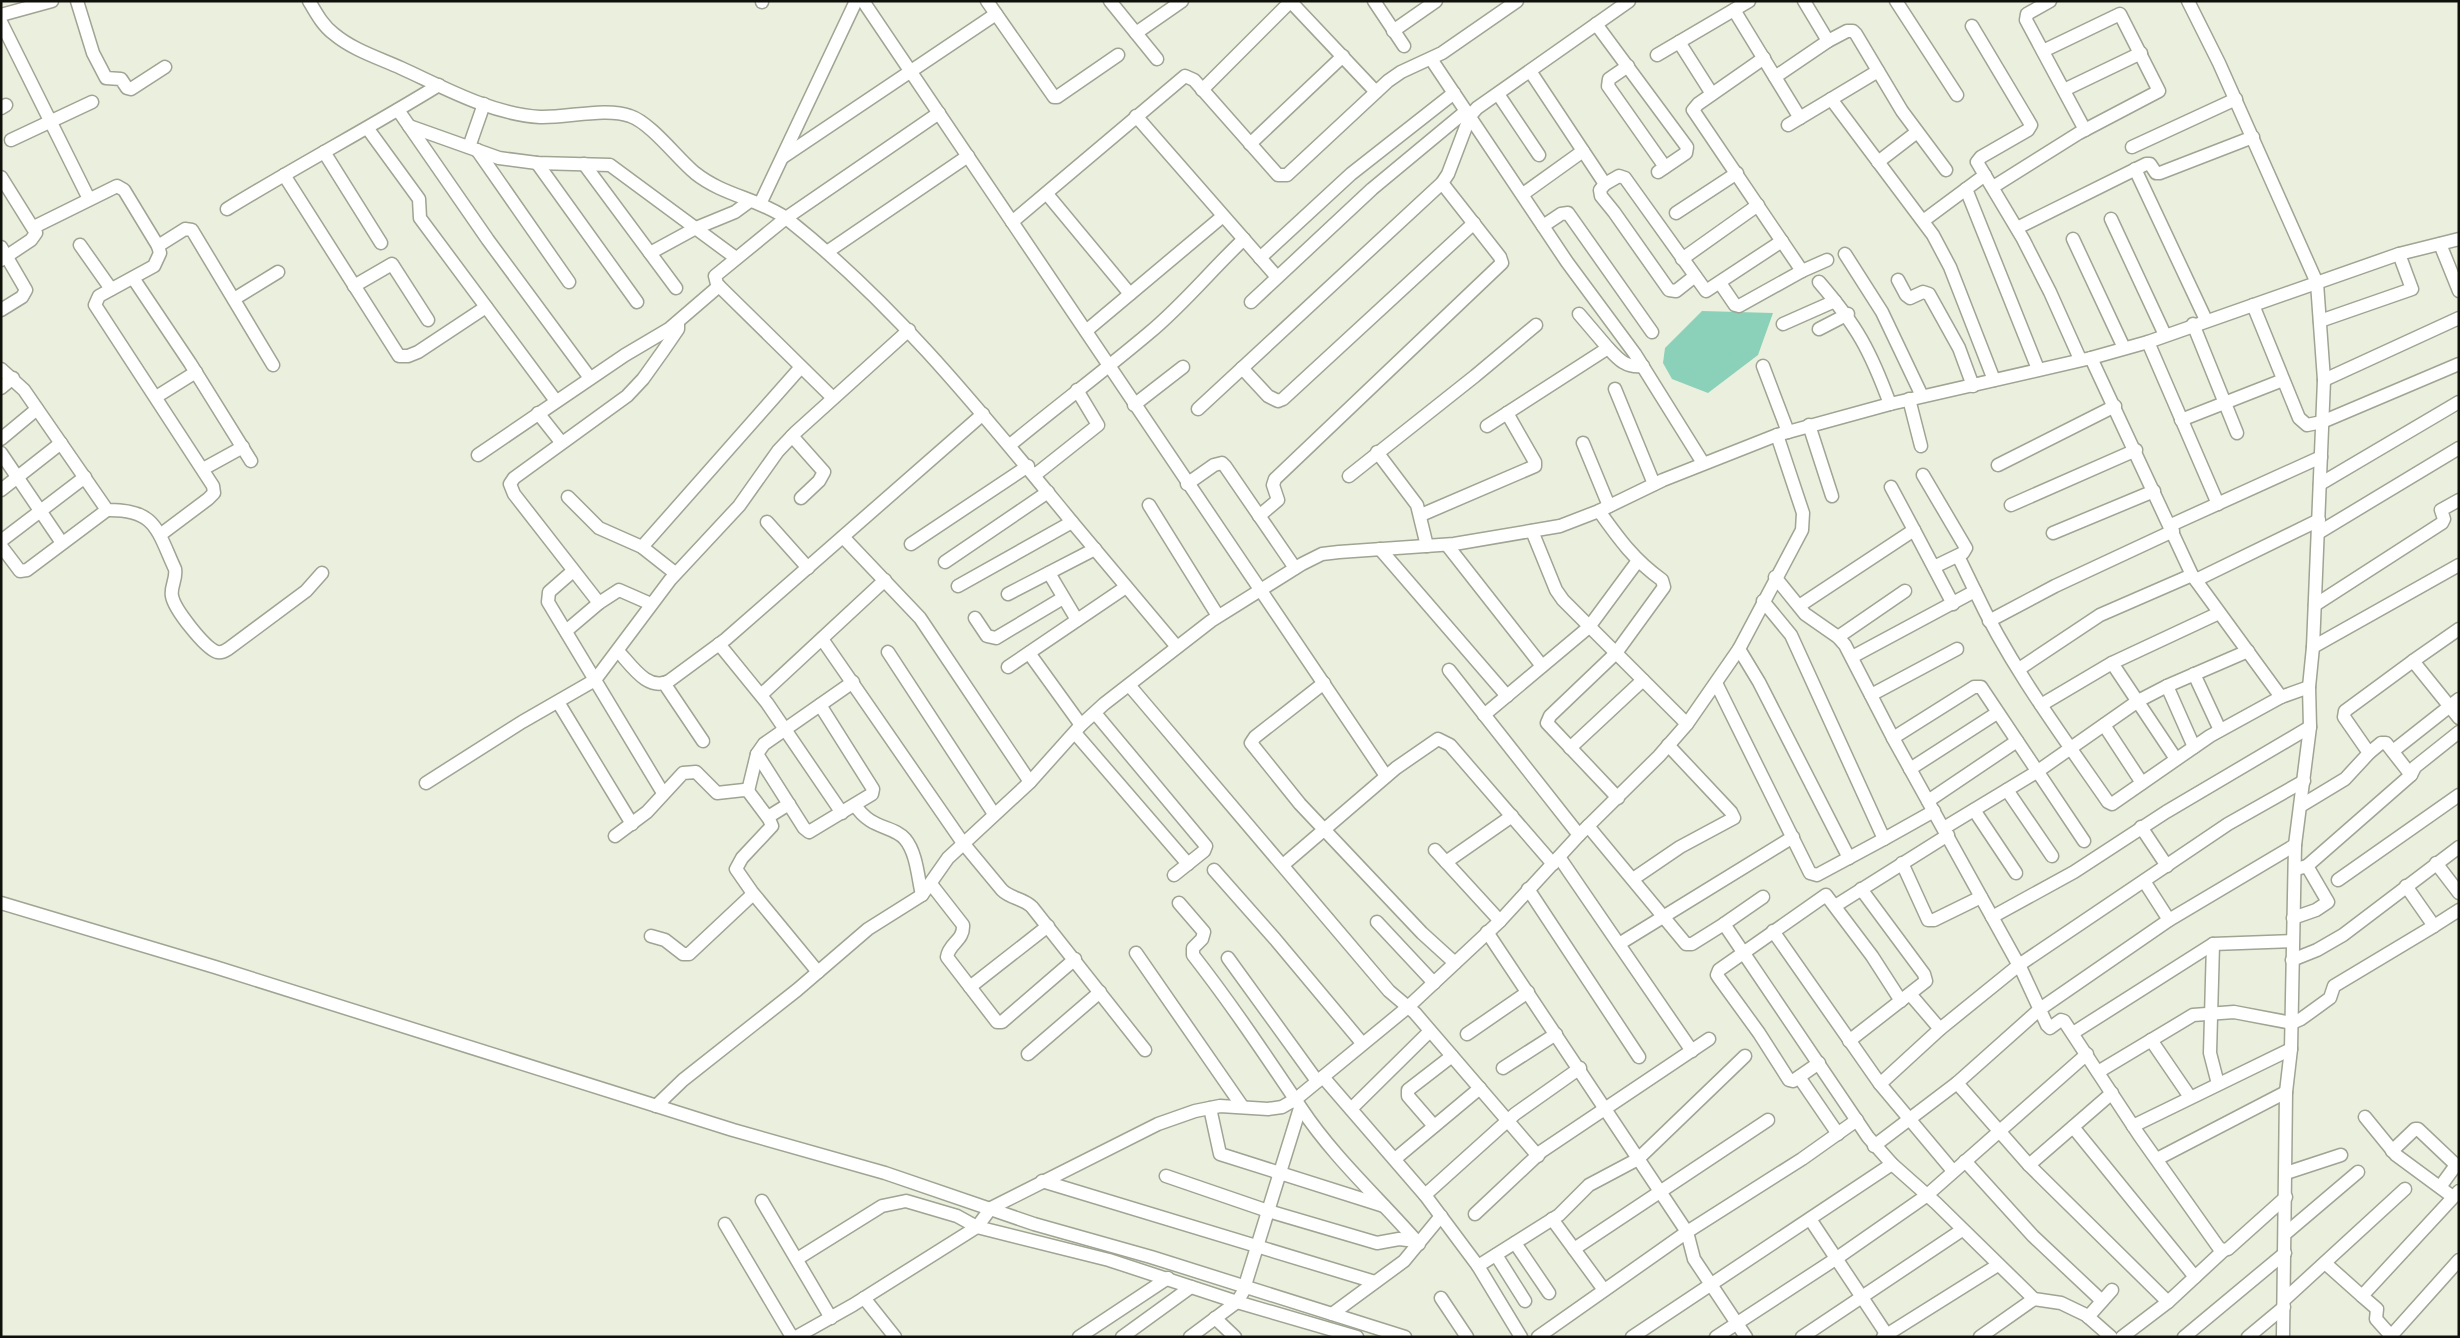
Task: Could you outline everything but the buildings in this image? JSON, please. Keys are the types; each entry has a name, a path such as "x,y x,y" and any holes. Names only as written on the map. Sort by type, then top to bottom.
{"street":[{"path":"1,15 52,1"},
{"path":"77,1 93,53 106,78 121,78 127,88 131,89 165,67"},
{"path":"309,1 333,34 352,47 484,104 506,111 538,117 617,113 630,116 641,122 694,172 715,188 773,209 786,218 828,252 871,291 909,330 1010,445 1177,647"},
{"path":"650,253 696,228 755,203 783,157 856,1"},
{"path":"863,1 1187,484 1261,589 1386,776"},
{"path":"987,1 1054,97 1057,97 1118,56"},
{"path":"1110,1 1157,58"},
{"path":"1136,33 1182,1"},
{"path":"1202,90 1290,1 1376,92"},
{"path":"1374,1 1404,46"},
{"path":"1393,31 1436,1"},
{"path":"1012,222 1047,194 1181,77 1189,77 1278,175 1284,177 1376,92 1401,72 1431,59 1517,1"},
{"path":"1251,302 1372,189 1468,113 1630,1"},
{"path":"1657,55 1749,1"},
{"path":"1804,1 1828,41"},
{"path":"1896,1 1957,95"},
{"path":"2050,1 2030,12 2026,17 2085,130"},
{"path":"2188,1 2236,99 2317,283 2324,380 2320,484 2310,687 2310,727 2302,804 2295,845 2301,867 2328,902 2316,910 2293,918"},
{"path":"1734,10 1800,118"},
{"path":"783,157 996,14"},
{"path":"1993,187 2085,130 2158,93 2159,88 2142,53 2124,18 2118,14 2043,51"},
{"path":"1,22 89,199"},
{"path":"1596,24 1628,66 1687,147 1686,152 1662,169 1608,86 1609,79 1628,66"},
{"path":"1972,26 2031,125 2028,130 1978,160 1985,176 2017,228 2085,358 2114,406 2194,577 2281,696"},
{"path":"1775,78 1828,41 1847,31 1853,31 1917,132 1946,170"},
{"path":"1679,42 1712,94"},
{"path":"2064,90 2142,53"},
{"path":"1250,144 1342,56"},
{"path":"1764,58 1695,107 1694,113 1737,172 1802,271"},
{"path":"1431,59 1567,262 1643,366 1702,463"},
{"path":"1530,71 1606,184"},
{"path":"1788,125 1878,71"},
{"path":"227,209 324,152 368,129 438,85"},
{"path":"1260,258 1351,174 1454,93"},
{"path":"1498,94 1539,156"},
{"path":"1832,99 1923,221 1950,267 1994,380"},
{"path":"2132,147 2236,99"},
{"path":"12,140 92,102"},
{"path":"484,104 473,149 569,282"},
{"path":"398,110 488,240 590,378"},
{"path":"833,398 719,286 715,276 786,218 939,113"},
{"path":"1198,409 1442,183 1448,174 1468,113"},
{"path":"1136,116 1277,277"},
{"path":"409,126 499,158 537,163 604,164 617,168 736,258"},
{"path":"368,129 419,199 421,203 420,218 556,401"},
{"path":"1878,162 1917,132"},
{"path":"2017,228 2148,163 2156,173 2160,173 2253,137"},
{"path":"1523,194 1583,151"},
{"path":"324,152 381,243"},
{"path":"828,252 968,156"},
{"path":"537,163 637,302"},
{"path":"584,164 676,288"},
{"path":"2135,169 2200,322 2224,402 2237,433"},
{"path":"1676,213 1737,172"},
{"path":"284,175 395,352 402,357 418,352 486,307"},
{"path":"1695,276 1676,291 1669,290 1601,196 1600,190 1619,176 1625,178 1706,291 1782,241"},
{"path":"1923,221 1985,176"},
{"path":"1,177 36,233 34,238 3,255 26,290 22,297 1,310"},
{"path":"1259,516 1278,500 1273,485 1275,479 1500,266 1502,260 1442,183"},
{"path":"34,227 114,187 121,187 158,246 160,252 154,266 99,296 96,305 213,486 212,496 160,535"},
{"path":"1966,189 2038,369"},
{"path":"1047,194 1130,294"},
{"path":"1682,259 1758,204"},
{"path":"1544,226 1561,214 1568,213 1652,332"},
{"path":"1086,331 1223,216"},
{"path":"2111,219 2165,335"},
{"path":"1242,368 1268,396 1278,400 1283,399 1474,223"},
{"path":"158,246 185,229 192,230 273,365"},
{"path":"1010,445 1149,333 1186,300 1213,268 1244,239"},
{"path":"2073,239 2124,348"},
{"path":"656,1106 683,1080 818,972 868,928 922,896 941,866 963,843 1030,782 1095,713 1218,616 1295,568 1322,554 1446,545 1560,526 1702,463 1782,433 1909,399 1973,386 2148,342 2200,322 2253,306 2399,254 2459,239"},
{"path":"2440,244 2459,291"},
{"path":"80,245 112,289"},
{"path":"1845,254 1882,312 1922,396"},
{"path":"2320,321 2412,289 2399,254"},
{"path":"1720,283 1736,305 1739,306 1802,271 1827,260"},
{"path":"354,286 392,264 428,320"},
{"path":"234,300 278,272"},
{"path":"133,278 196,372 251,461"},
{"path":"1898,280 1910,298 1923,292 1929,294 1959,348 1973,386"},
{"path":"1819,282 1848,314 1868,349 1890,404"},
{"path":"478,455 590,378 678,322 719,286"},
{"path":"1783,324 1836,301"},
{"path":"2253,306 2303,423 2312,425 2322,422 2459,364"},
{"path":"1579,314 1622,362 1628,366 1643,366"},
{"path":"1819,329 1848,314"},
{"path":"2324,380 2459,318"},
{"path":"599,603 514,494 510,484 514,478 633,389 674,336 678,322"},
{"path":"1349,476 1536,325"},
{"path":"426,783 595,680 675,573 739,506 778,451 833,398 909,330"},
{"path":"2148,342 2218,504"},
{"path":"1487,426 1608,348"},
{"path":"642,547 801,366"},
{"path":"1190,1337 1241,1295 1280,1173 1298,1103 1320,1079 1408,1007 1500,921 1584,830 1618,798 1687,724 1739,649 1775,577 1802,530 1803,524 1803,513 1762,366"},
{"path":"1134,405 1183,367"},
{"path":"1,369 13,378 37,409 107,510"},
{"path":"156,397 196,372"},
{"path":"1,388 13,378"},
{"path":"2181,420 2283,380"},
{"path":"1615,389 1654,484"},
{"path":"911,544 1031,470 1098,425 1077,390"},
{"path":"1909,399 1921,446"},
{"path":"2320,484 2459,402"},
{"path":"1998,465 2114,406"},
{"path":"1,439 37,409"},
{"path":"538,413 561,442"},
{"path":"1421,515 1535,466 1535,462 1507,413"},
{"path":"618,651 649,682 654,685 664,683 719,644 983,414"},
{"path":"1809,426 1832,496"},
{"path":"792,436 824,472 819,482 801,498"},
{"path":"1,490 61,443"},
{"path":"1583,443 1604,508 1637,562 1662,580 1664,586 1616,654 1547,719 1549,726 1618,798"},
{"path":"202,469 243,447"},
{"path":"2019,669 2100,616 2318,526 2459,448"},
{"path":"2011,505 2136,450"},
{"path":"1377,452 1412,498 1421,515 1428,546"},
{"path":"1,453 62,543"},
{"path":"1989,621 2218,504 2321,456"},
{"path":"1187,484 1214,464 1222,463 1295,568"},
{"path":"1923,475 1966,548 1965,552 1934,567"},
{"path":"1,541 84,477"},
{"path":"1891,487 1952,604"},
{"path":"2053,533 2154,491"},
{"path":"946,562 1048,492"},
{"path":"568,497 599,528 642,547 675,573"},
{"path":"2315,606 2442,523 2444,519 2441,510 2459,500"},
{"path":"1149,506 1218,616"},
{"path":"1,546 22,572 107,510 134,511 153,524 176,569 172,596 176,605 198,636 218,652 228,649 306,591 322,573"},
{"path":"766,522 808,568"},
{"path":"958,586 1072,522"},
{"path":"1798,606 1914,530"},
{"path":"1532,531 1556,590 1589,627 1687,724"},
{"path":"843,537 920,618 1030,782"},
{"path":"1446,545 1542,666"},
{"path":"1008,594 1095,549"},
{"path":"1380,549 1507,696"},
{"path":"1958,556 1989,621 2041,704 2110,803 2220,730 2281,696 2310,687"},
{"path":"1484,715 1589,627 1637,562"},
{"path":"2313,647 2459,565"},
{"path":"573,570 549,592 547,598 663,794"},
{"path":"1049,573 1077,620"},
{"path":"1775,577 1805,614 1838,637 1852,657 1910,770 2019,965 2048,1027 2053,1027 2063,1020 2156,1159 2220,1248 2224,1250"},
{"path":"760,695 885,580"},
{"path":"1008,667 1126,587"},
{"path":"566,631 599,603 619,590 651,604"},
{"path":"1838,637 1905,591"},
{"path":"1852,657 1976,591"},
{"path":"974,618 987,636 996,638 1063,598"},
{"path":"1763,601 1791,635 1884,839"},
{"path":"2041,704 2112,663 2219,613"},
{"path":"2369,753 2344,717 2345,711 2459,629"},
{"path":"822,639 963,843 1007,895 1026,901 1048,926 1145,1050"},
{"path":"719,644 760,695 842,813"},
{"path":"1739,649 1759,682 1849,858"},
{"path":"1871,695 1957,649"},
{"path":"1835,906 1902,863 1974,810 2071,749 2138,701 2167,686 2248,651"},
{"path":"888,652 994,814"},
{"path":"1029,653 1078,729 1188,864"},
{"path":"2413,661 2454,703 2459,718"},
{"path":"2112,663 2176,759"},
{"path":"1448,670 1484,715 1584,830 1633,879 1686,944 1692,944 1763,897"},
{"path":"2194,674 2220,730"},
{"path":"1570,748 1643,680"},
{"path":"748,791 757,754 764,744 853,682"},
{"path":"664,683 703,741"},
{"path":"1324,683 1255,737 1251,743 1269,768 1324,829 1422,933 1455,963"},
{"path":"1716,683 1808,869 1814,875 1884,839 2017,741"},
{"path":"1129,685 1283,864 1389,992 1408,1007 1430,1031 1538,1156"},
{"path":"1893,738 1978,686 1983,690 2084,841"},
{"path":"2167,686 2194,747"},
{"path":"558,702 632,824"},
{"path":"2393,751 2454,703"},
{"path":"757,754 804,828 809,832 872,794 873,789 820,705"},
{"path":"1095,713 1204,844 1206,849 1174,875"},
{"path":"1910,770 1998,713"},
{"path":"2104,726 2142,783"},
{"path":"1992,917 2074,872 2141,827 2310,727"},
{"path":"2283,1337 2286,1234 2286,1092 2291,1049 2293,918 2301,867 2411,775 2415,767 2459,732"},
{"path":"1283,864 1386,776 1432,741 1444,741 1450,745 1512,816 1556,860 1619,944 1692,1051"},
{"path":"2302,804 2345,780 2369,753 2384,742 2411,775"},
{"path":"1633,879 1680,847 1734,818 1731,812 1668,745"},
{"path":"615,836 647,812 678,778 690,772 701,776 716,793 748,791 771,822 770,829 742,858 736,869 753,894 818,972"},
{"path":"1880,1084 1940,1029 2019,965 2228,824 2304,781"},
{"path":"2007,790 2052,856"},
{"path":"2338,880 2459,795"},
{"path":"768,817 788,804"},
{"path":"854,805 863,817 898,834 907,841 922,896"},
{"path":"1974,810 2016,873"},
{"path":"1446,862 1512,816"},
{"path":"2141,827 2167,866"},
{"path":"1619,944 1793,837"},
{"path":"1874,1146 1956,1083 2040,1009 2169,920 2295,845"},
{"path":"2292,960 2317,950 2343,935 2459,847"},
{"path":"1435,850 1500,921"},
{"path":"1902,863 1928,920 1934,920 1981,896"},
{"path":"2436,863 2459,893"},
{"path":"1214,870 1275,938 1362,1043"},
{"path":"2144,882 2169,920"},
{"path":"931,884 963,925 962,936 947,952 947,957 994,1019 1000,1023 1075,959"},
{"path":"2406,886 2434,926"},
{"path":"1528,889 1639,1057"},
{"path":"1850,1041 1925,983 1926,978 1861,889"},
{"path":"651,936 665,940 683,954 688,954 753,894"},
{"path":"1819,1063 1799,1078 1793,1081 1789,1080 1759,1033 1717,975 1719,970 1823,896 1829,896 1906,998 1940,1029"},
{"path":"1,903 215,967 656,1106 884,1174 984,1217 1191,1287 1241,1295 1332,1314 1406,1337"},
{"path":"1179,903 1204,932 1202,939 1193,948 1193,955 1234,1007 1298,1103 1362,1182 1417,1242"},
{"path":"2098,1072 2194,1015 2234,1012 2292,1023 2301,1019 2330,998 2334,986 2459,910"},
{"path":"1377,922 1434,983"},
{"path":"1724,924 1874,1146 2034,1299 2061,1303 2088,1317 2112,1337"},
{"path":"970,987 1048,926"},
{"path":"1773,931 1880,1084 1953,1171"},
{"path":"1487,932 1580,1068 1605,1110 1688,1232 1694,1259 1746,1337"},
{"path":"2073,1033 2213,944 2292,941"},
{"path":"2213,944 2210,1053 2218,1084"},
{"path":"1136,953 1242,1106"},
{"path":"1228,958 1320,1079 1351,1109 1425,1195 1478,1266 1521,1337"},
{"path":"1028,1054 1100,992"},
{"path":"1467,1034 1528,992"},
{"path":"1351,1109 1430,1031"},
{"path":"1503,1068 1556,1034"},
{"path":"1475,1214 1538,1156 1565,1135 1709,1039"},
{"path":"2152,1040 2190,1098"},
{"path":"2133,1126 2291,1049"},
{"path":"1716,1337 1736,1322 1837,1258 1926,1196 2087,1054"},
{"path":"1434,1126 1408,1096 1408,1090 1452,1056"},
{"path":"1478,1266 1552,1219 1589,1185 1638,1159 1745,1056"},
{"path":"1425,1195 1508,1120 1539,1095 1580,1068"},
{"path":"1799,1078 1838,1134"},
{"path":"1956,1083 2029,1165 2168,1302"},
{"path":"1395,1159 1480,1088"},
{"path":"2156,1159 2286,1092"},
{"path":"2029,1165 2112,1093"},
{"path":"725,1224 794,1337 864,1298 984,1217 1042,1181 1158,1124 1194,1111 1210,1108 1242,1106 1268,1109 1298,1103"},
{"path":"1210,1108 1220,1154 1386,1207"},
{"path":"2362,1296 2456,1194 2440,1187 2407,1165 2392,1151 2365,1117"},
{"path":"1574,1249 1768,1120"},
{"path":"1538,1337 1688,1232 1857,1120"},
{"path":"2073,1127 2195,1277"},
{"path":"2392,1151 2415,1129 2418,1129 2456,1165 2440,1187"},
{"path":"2286,1174 2340,1155"},
{"path":"1965,1161 2033,1236 2102,1302"},
{"path":"1632,1337 1892,1164"},
{"path":"2286,1234 2358,1172"},
{"path":"1166,1176 1268,1211 1377,1243 1399,1239 1417,1242"},
{"path":"1042,1181 1375,1282"},
{"path":"2248,1337 2405,1188"},
{"path":"2122,1337 2168,1302 2224,1250 2286,1197"},
{"path":"762,1201 831,1318"},
{"path":"796,1259 882,1206 900,1201 916,1203 957,1216 984,1217 1051,1229 1241,1295 1338,1334 1357,1337"},
{"path":"1332,1314 1404,1261 1417,1242 1441,1216"},
{"path":"1552,1219 1604,1290"},
{"path":"1810,1219 1863,1298 1885,1336 1998,1265"},
{"path":"1802,1337 1962,1230"},
{"path":"1515,1243 1549,1293"},
{"path":"2184,1337 2285,1253"},
{"path":"1496,1255 1525,1301"},
{"path":"2325,1263 2377,1309 2376,1319 2391,1336 2459,1260"},
{"path":"1079,1337 1168,1278"},
{"path":"1122,1337 1191,1287"},
{"path":"2088,1317 2112,1290"},
{"path":"864,1298 895,1337"},
{"path":"1441,1298 1467,1337"},
{"path":"1980,1337 2034,1299"},
{"path":"1215,1318 1235,1337"}],"shaded area":[{"path":"1702,311 1773,313 1758,355 1708,393 1672,379 1663,363 1665,348"}]}
